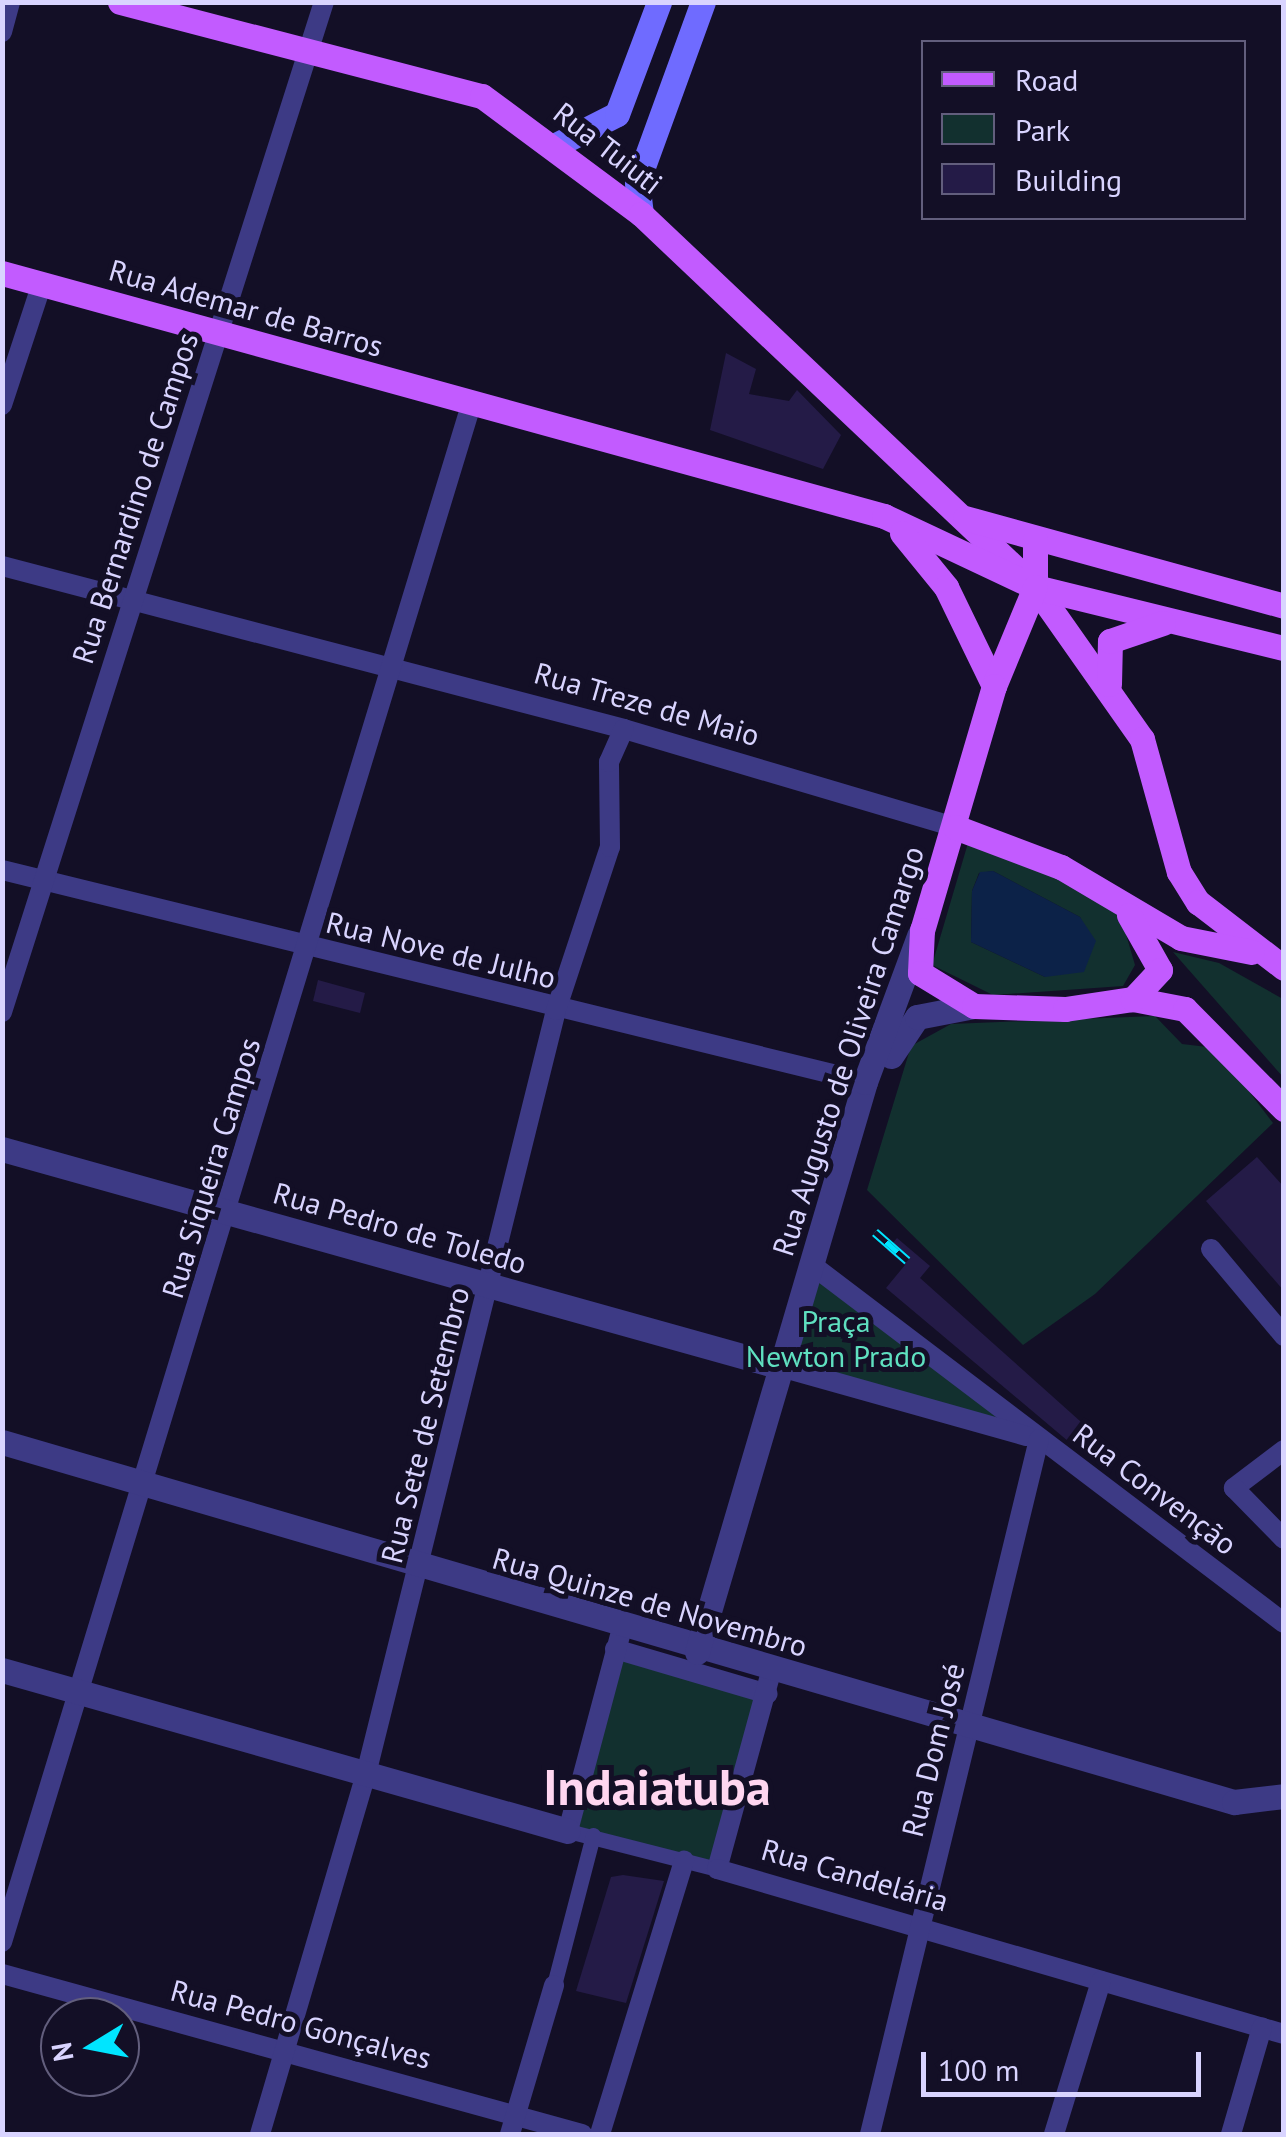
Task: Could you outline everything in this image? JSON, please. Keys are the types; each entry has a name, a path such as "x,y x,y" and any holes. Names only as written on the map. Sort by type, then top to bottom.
{"main road":[{"name":"Rua Tuiuti","path":"120,2 482,96 556,145 640,214 1034,587 1110,684 1142,740 1179,872 1254,952"},
{"path":"556,145 600,128 630,89 659,2"},
{"path":"640,214 636,182 703,2"},
{"path":"630,89 664,104"},
{"name":"Rua Ademar de Barros","path":"2,272 220,332 470,408 884,516 1034,587 1284,648"},
{"path":"884,516 946,587 994,686"},
{"path":"959,516 1284,606"},
{"name":"Rua Augusto de Oliveira Camargo","path":"922,930 956,827 994,686 1034,587 1036,540"},
{"path":"1110,684 1110,641 1168,622"},
{"name":"Rua Treze de Maio","path":"956,827 1060,867 1181,938 1254,952"},
{"path":"1116,900 1160,970 1133,998"},
{"path":"922,930 920,973 974,1006 1065,1009 1133,998 1197,1015 1284,1109"},
{"path":"1254,952 1284,968"},
{"path":"1254,952 1284,978"}],"street":[{"path":"2,32 10,2"},
{"name":"Rua Bernardino de Campos","path":"2,1012 324,2"},
{"path":"2,405 42,284"},
{"name":"Rua Siqueira Campos","path":"2,1942 85,1694 470,408"},
{"name":"Rua Treze de Maio","path":"2,566 624,729 956,827"},
{"name":"Rua Sete de Setembro","path":"260,2134 366,1774 556,1010 610,847 609,762 624,729"},
{"name":"Rua Nove de Julho","path":"2,870 556,1010 865,1082"},
{"name":"Rua Augusto de Oliveira Camargo","path":"697,1652 865,1082 922,930"},
{"path":"865,1082 885,1074 917,1017 974,1006"},
{"name":"Rua Pedro de Toledo","path":"2,1149 781,1367"},
{"path":"1211,1249 1284,1336"},
{"path":"812,1265 1039,1439"},
{"path":"781,1367 1039,1439"},
{"name":"Rua Convenção","path":"1039,1439 1284,1622"},
{"name":"Rua Dom José","path":"870,2134 1039,1439"},
{"name":"Rua Quinze de Novembro","path":"2,1442 420,1568 619,1639 697,1652 770,1683 969,1727 1234,1802 1284,1796"},
{"path":"1284,1450 1234,1488 1284,1540"},
{"path":"512,2125 554,1985 619,1639 770,1683 717,1869"},
{"name":"Rua Candelária","path":"2,1670 717,1869 1284,2034"},
{"path":"600,2134 684,1860"},
{"name":"Rua Pedro Gonçalves","path":"2,1974 285,2048 512,2125 582,2134"},
{"path":"1054,2134 1101,1980"},
{"path":"1232,2134 1262,2027"}],"green space":[{"path":"968,843 1116,900 1135,965 1123,986 993,995 932,965","holes":["993,871 1080,917 1086,930 1045,977 971,942 972,891 979,873"]},
{"path":"1173,952 1219,963 1283,999 1283,1077"},
{"path":"1155,1016 1182,1044 1216,1048 1273,1123 1095,1294 1023,1345 867,1190 911,1046 951,1024"},
{"name":"Praça Newton Prado","path":"812,1265 1039,1439 781,1367"},
{"path":"615,1649 768,1694 717,1869 568,1831"}],"water":[{"path":"993,871 1080,917 1096,941 1084,972 1045,977 971,942 972,891 980,872"}],"building":[{"path":"726,353 756,369 749,394 789,401 797,390 841,435 823,469 710,430"},
{"path":"318,980 365,993 360,1013 313,1001"},
{"path":"1257,1157 1284,1187 1284,1291 1206,1201"},
{"path":"897,1238 930,1266 920,1278 1090,1430 1075,1447 886,1288 905,1265 887,1250"},
{"path":"611,1877 664,1881 626,2003 576,1991"}],"railway":[{"path":"875,1232 907,1260"}],"district":[{"name":"Indaiatuba","path":"657,1787"}]}
